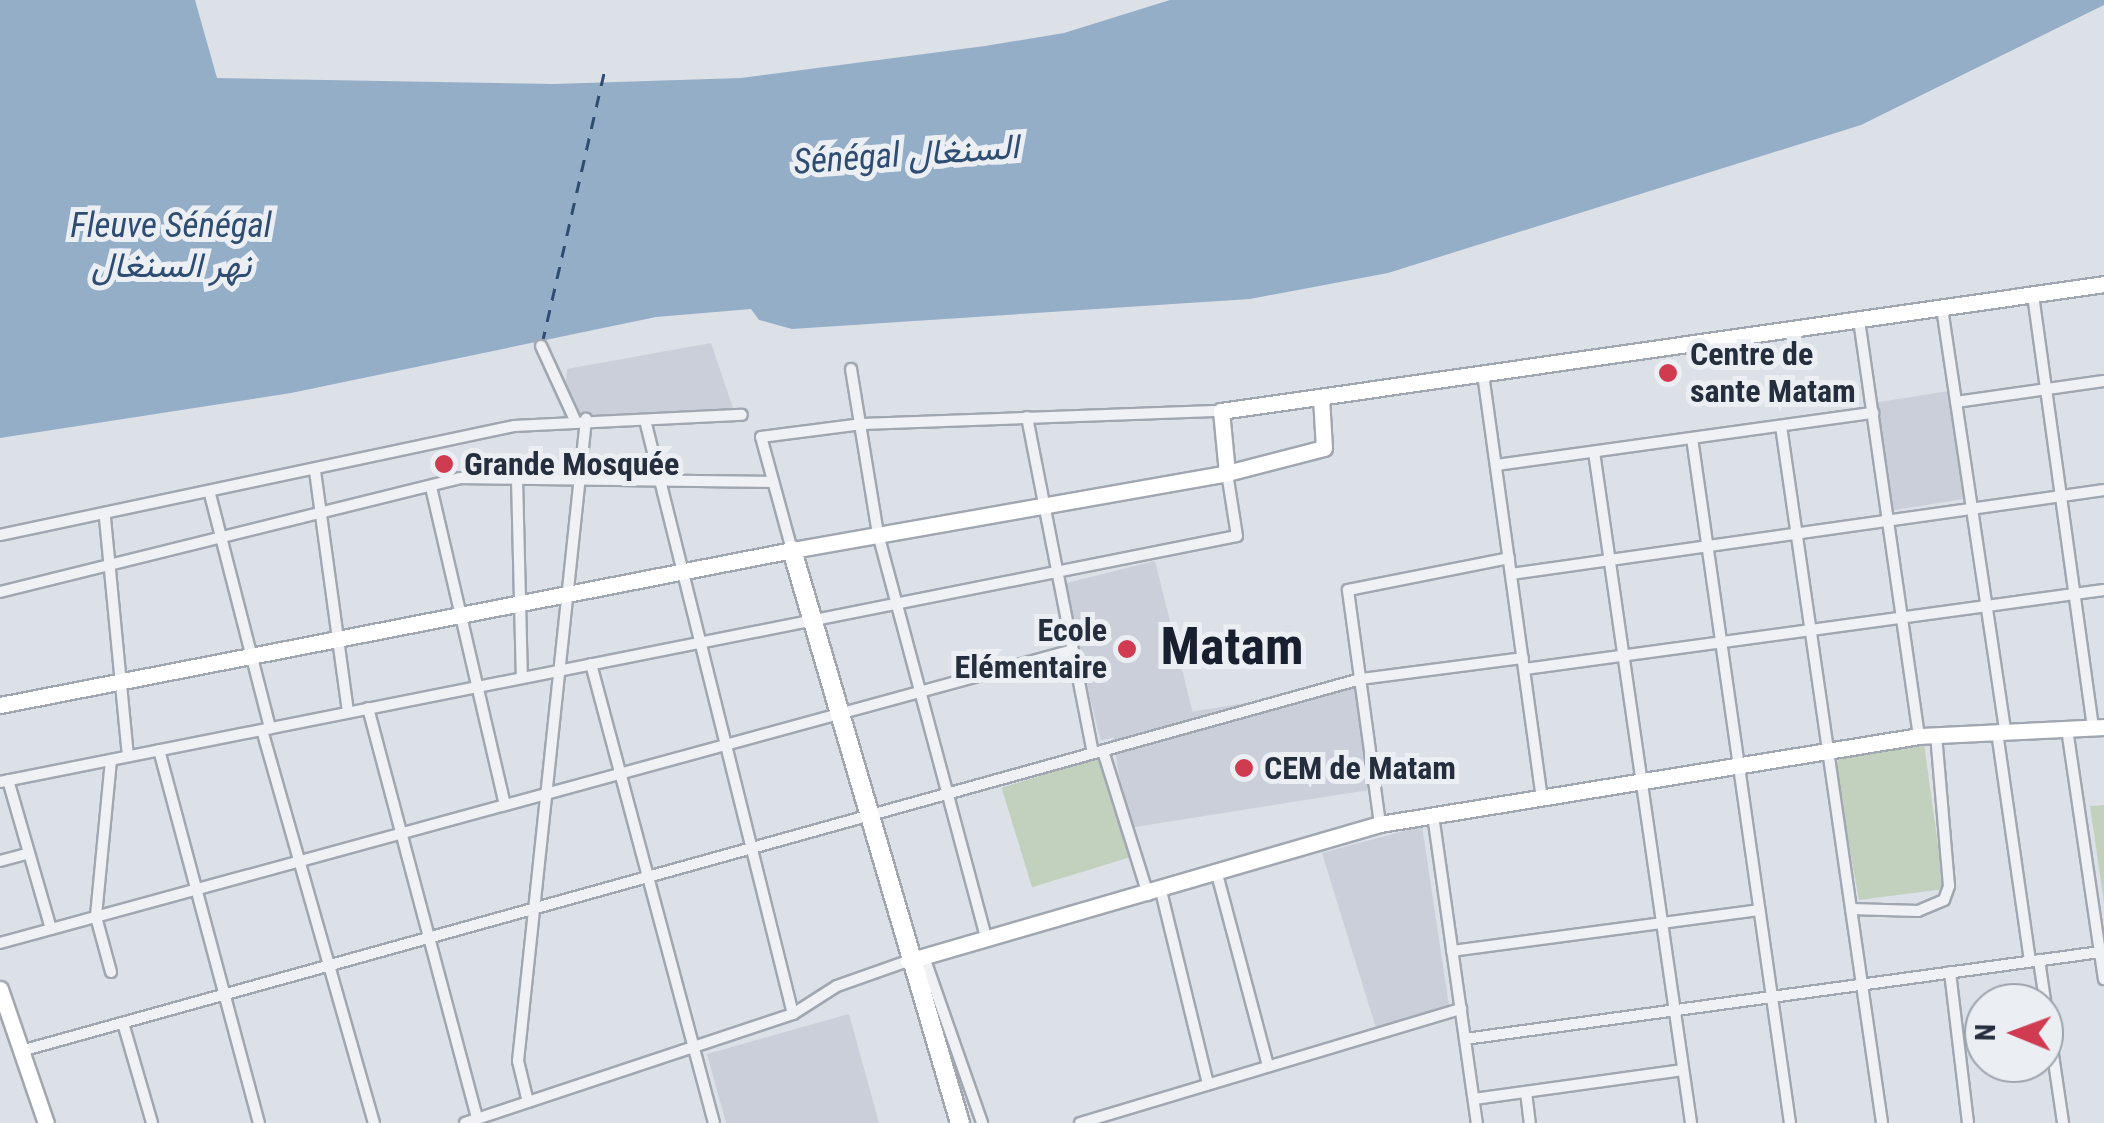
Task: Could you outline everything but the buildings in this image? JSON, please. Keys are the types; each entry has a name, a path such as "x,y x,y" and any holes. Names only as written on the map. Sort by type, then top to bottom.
{"main road":[{"path":"1227,473 1220,412 2104,284"},
{"path":"0,705 792,550 1227,473 1324,448 1321,397"},
{"path":"792,550 867,816 916,959 960,1123"},
{"path":"916,959 1154,893 1380,824 1927,735 2099,728"},
{"path":"0,990 46,1123"}],"street":[{"path":"2033,294 2099,728"},
{"path":"1942,308 2001,732 2062,1123"},
{"path":"1851,908 1918,910 1944,900 1949,886 1927,735 1902,618 1860,320"},
{"path":"528,1102 518,1061 580,480 581,420 541,346"},
{"path":"851,368 878,534 986,940"},
{"path":"1483,374 1542,797"},
{"path":"1956,402 2104,381"},
{"path":"792,550 761,437 862,424 1220,412"},
{"path":"1496,465 1873,413"},
{"path":"0,535 106,518 514,426 581,420 742,416"},
{"path":"1027,417 1073,650 1098,752 1154,893 1208,1084"},
{"path":"646,420 681,574 793,1014"},
{"path":"1781,426 1882,1123"},
{"path":"1692,438 1790,1123"},
{"path":"1594,452 1691,1123"},
{"path":"315,470 348,712"},
{"path":"51,929 4,781 1237,536 1227,473"},
{"path":"0,592 322,516 460,478 773,482"},
{"path":"517,478 516,606 522,678"},
{"path":"431,487 505,805"},
{"path":"1511,574 2104,490"},
{"path":"210,494 299,861 374,1123"},
{"path":"106,518 128,756"},
{"path":"1380,824 1348,590 1509,558"},
{"path":"21,1051 1362,679 1624,656 2104,590"},
{"path":"0,943 1073,650"},
{"path":"591,664 714,1123"},
{"path":"368,708 477,1119"},
{"path":"2067,730 2104,980"},
{"path":"159,750 260,1123"},
{"path":"110,760 96,917 111,972"},
{"path":"1433,815 1477,1123"},
{"path":"0,861 29,854"},
{"path":"1217,874 1268,1066"},
{"path":"1452,951 1760,910"},
{"path":"1465,1040 2100,952"},
{"path":"465,1123 793,1014 866,973 916,959 982,1123"},
{"path":"1950,972 1968,1123"},
{"path":"1080,1123 1121,1117 1208,1084 1461,1009"},
{"path":"123,1023 152,1123"},
{"path":"1474,1100 1683,1070"},
{"path":"1526,1092 1530,1123"}],"shaded area":[{"path":"711,343 735,414 563,418 567,369"},
{"path":"1949,391 1966,499 1890,511 1873,403"},
{"name":"Ecole Elémentaire","path":"1155,561 1194,717 1101,740 1062,584"},
{"name":"CEM de Matam","path":"1354,686 1370,790 1127,828 1111,724"},
{"path":"1422,826 1449,1006 1376,1028 1322,853"},
{"path":"849,1014 879,1123 726,1123 707,1054"}],"green space":[{"path":"1924,743 1944,889 1859,900 1835,766 1845,751"},
{"path":"1102,757 1132,856 1032,887 1002,788"},
{"path":"2104,805 2104,903 2090,806"}],"water":[{"name":"Fleuve Sénégal نهر السنغال","path":"0,0 195,0 217,78 554,84 741,78 985,46 1064,33 1170,0 2104,0 2104,5 1861,125 1388,273 1250,299 792,329 759,320 751,309 656,317 291,393 0,438"}],"ferry route":[{"path":"542,343 604,72"}],"place":[{"name":"Centre de sante Matam","path":"1668,373"},
{"name":"Grande Mosquée","path":"444,464"},
{"name":"Ecole Elémentaire","path":"1127,649"},
{"name":"CEM de Matam","path":"1244,768"}],"district":[{"name":"Matam","path":"1232,647"}],"water label":[{"name":"Sénégal السنغال","path":"906,155"}]}
